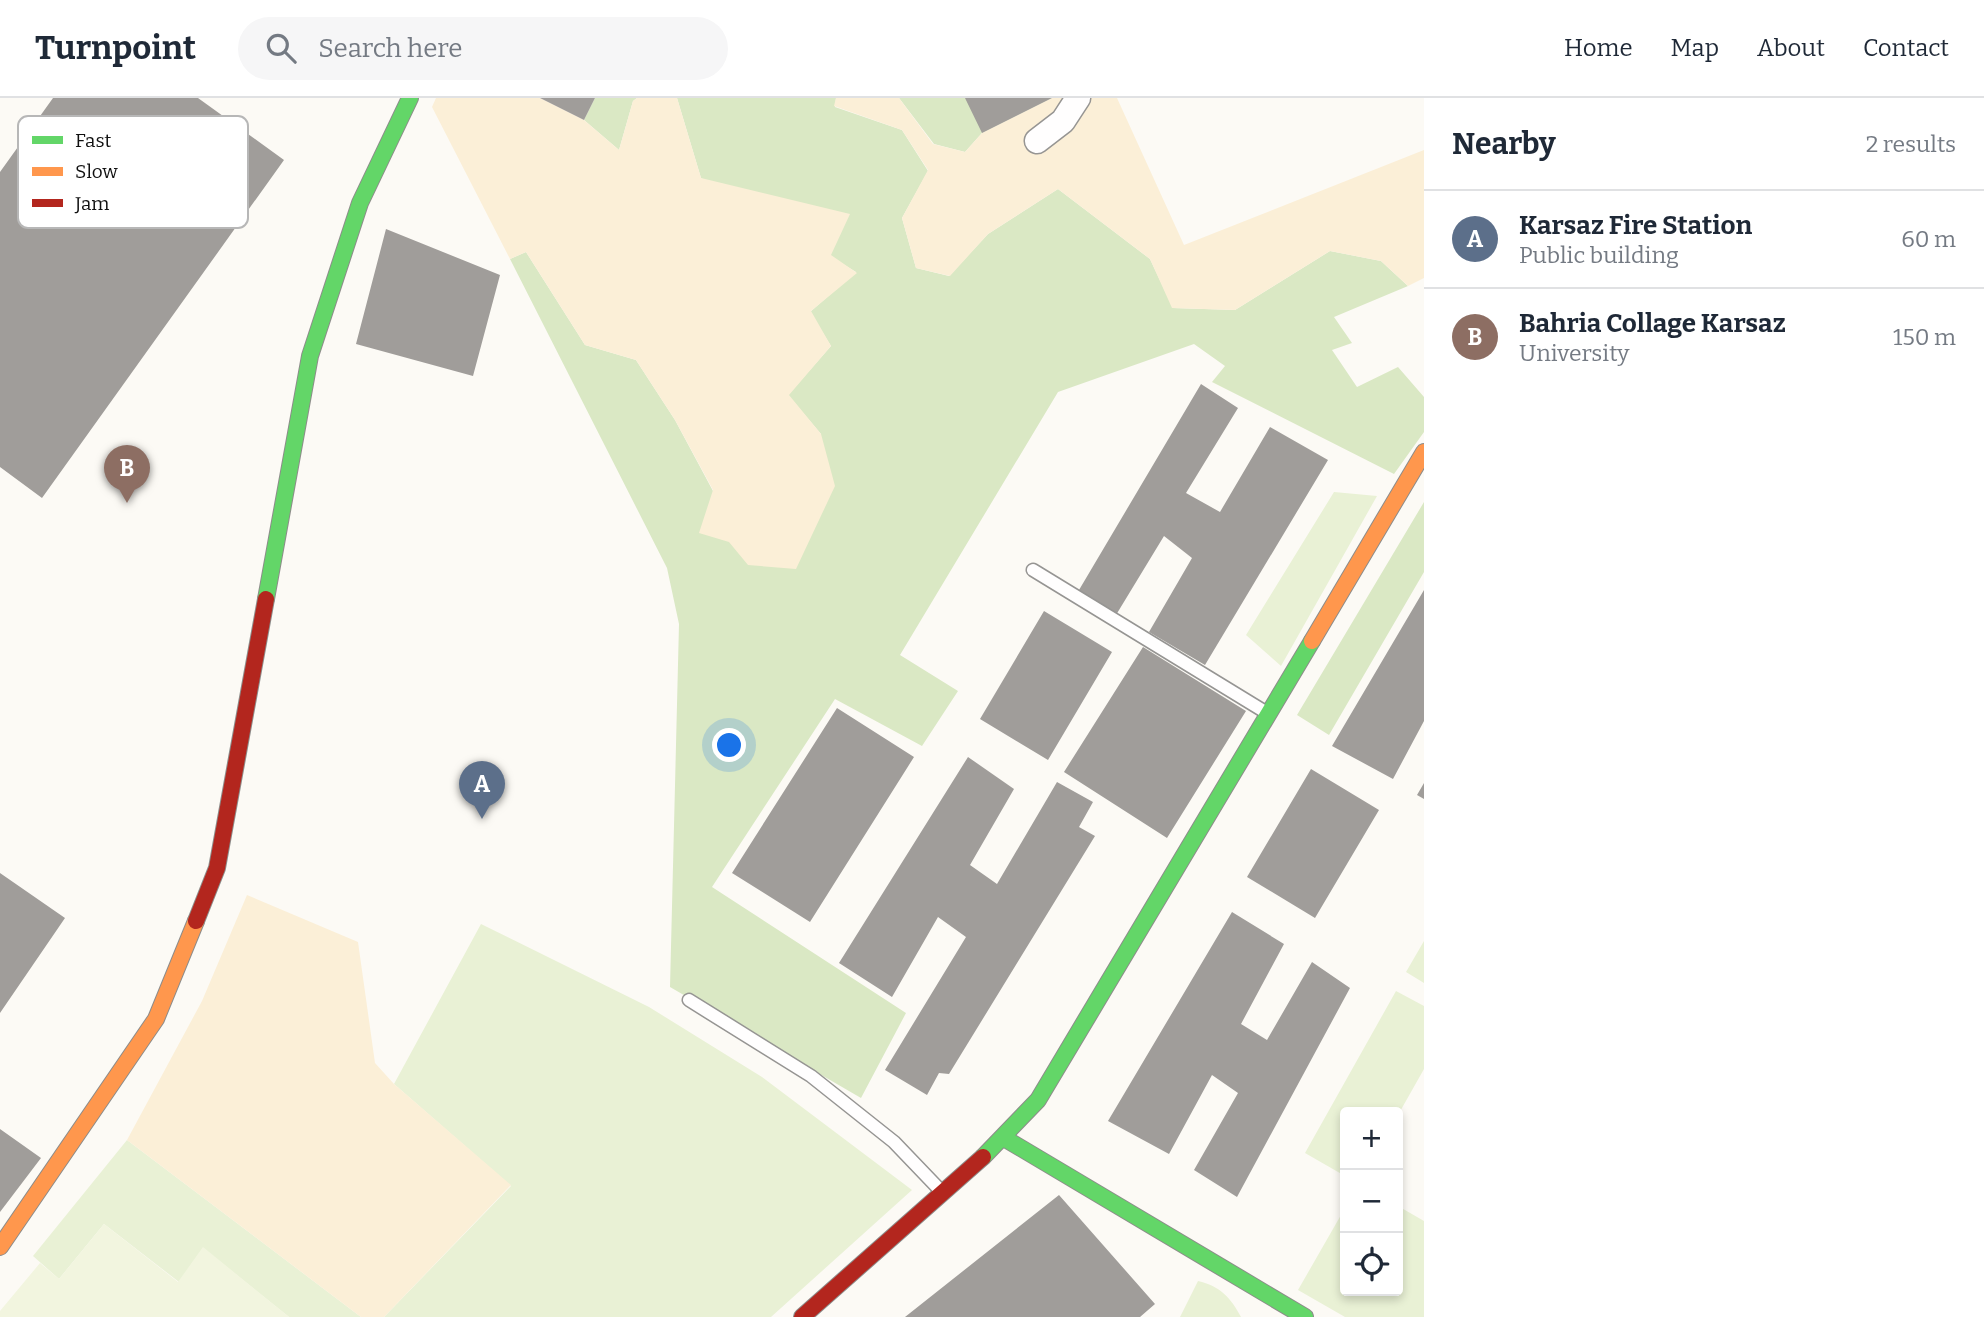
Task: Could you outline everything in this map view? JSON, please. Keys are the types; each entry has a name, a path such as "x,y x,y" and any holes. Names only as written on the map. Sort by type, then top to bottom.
{"street":[{"path":"0,1247 156,1019 217,868 310,356 360,203 410,98"},
{"path":"1037,141 1063,121 1079,98"},
{"path":"802,1317 1004,1138 1038,1100 1424,452"},
{"path":"1004,1138 1305,1317"}],"lane":[{"path":"1033,570 1267,713"},
{"path":"689,1000 811,1076 894,1142 943,1193"}],"green space":[{"path":"595,98 637,98 633,101 619,150 584,120"},
{"path":"677,98 836,98 835,107 902,130 928,171 902,218 916,268 949,276 988,234 1058,189 1150,259 1173,308 1235,310 1330,251 1381,261 1408,286 1334,317 1352,343 1332,350 1357,387 1398,367 1424,397 1424,432 1394,474 1212,382 1225,366 1194,344 1058,392 900,655 958,691 922,746 835,699 712,887 906,1013 861,1098 670,987 679,624 667,568 510,259 526,252 585,345 636,360 675,420 713,491 821,434 788,395 831,346 810,312 856,272 701,178"},
{"path":"899,98 1052,98 982,133 965,152 934,144"},
{"path":"1334,492 1377,496 1281,666 1246,635"},
{"path":"1424,502 1424,572 1329,735 1297,715"},
{"path":"481,924 649,1007 762,1077 912,1190 771,1317 384,1317 511,1186 394,1084"},
{"path":"1424,941 1424,983 1406,972"},
{"path":"1396,991 1424,1006 1424,1069 1403,1107 1340,1107 1340,1173 1305,1153"},
{"path":"127,1140 361,1317 289,1317 203,1248 179,1282 104,1224 59,1279 33,1256"},
{"path":"1403,1209 1424,1221 1424,1317 1345,1317 1298,1290 1340,1217 1340,1296 1403,1296"},
{"path":"104,1224 178,1282 203,1247 289,1317 0,1317 0,1311 40,1263 59,1279"},
{"path":"1198,1281 1213,1286 1224,1294 1241,1317 1180,1317"}],"sand":[{"path":"436,98 540,98 584,120 619,150 633,101 637,98 677,98 701,178 850,214 831,255 857,273 811,311 831,346 789,395 821,434 835,486 796,569 748,565 729,542 699,533 713,490 675,420 636,360 585,345 526,252 510,259 432,107"},
{"path":"836,98 899,98 933,144 965,152 982,133 1052,98 1117,98 1184,245 1424,150 1424,278 1408,286 1381,261 1330,251 1235,310 1172,308 1150,259 1058,189 988,234 950,276 916,268 902,218 928,170 902,130 834,106"},
{"path":"247,895 358,942 375,1063 394,1084 511,1185 384,1317 361,1317 127,1140 202,1001"}],"building":[{"path":"53,98 198,98 223,116 40,116"},
{"path":"540,98 595,98 584,120"},
{"path":"965,98 1052,98 982,133"},
{"path":"248,134 284,160 248,210"},
{"path":"18,147 18,228 235,228 42,498 0,467 0,172"},
{"path":"386,229 500,275 473,376 356,344"},
{"path":"1201,384 1238,408 1186,493 1220,512 1270,427 1328,460 1205,665 1149,632 1192,558 1164,536 1116,615 1079,590"},
{"path":"1424,590 1424,721 1393,779 1332,746"},
{"path":"1044,611 1112,652 1048,760 980,719"},
{"path":"1143,647 1246,711 1167,838 1064,772"},
{"path":"837,708 914,757 810,922 732,873"},
{"path":"968,757 1014,789 970,865 997,884 1057,782 1093,802 1079,827 1095,836 949,1074 939,1073 927,1095 885,1070 966,937 938,917 892,997 839,963"},
{"path":"1311,769 1379,810 1315,918 1247,877"},
{"path":"1424,783 1424,799 1417,795"},
{"path":"0,873 65,918 0,1013"},
{"path":"1232,912 1284,944 1241,1024 1267,1040 1312,962 1350,988 1237,1197 1194,1170 1238,1093 1212,1075 1169,1154 1108,1121"},
{"path":"0,1129 41,1158 0,1212"},
{"path":"1059,1195 1155,1304 1140,1317 905,1317"}],"traffic: fast":[{"path":"266,599 310,356 360,203 410,98"},
{"path":"983,1157 1038,1100 1312,641"},
{"path":"1004,1138 1305,1317"}],"traffic: slow":[{"path":"1312,641 1424,452"},
{"path":"0,1247 156,1019 196,921"}],"traffic: jam":[{"path":"196,921 217,868 266,599"},
{"path":"802,1317 983,1157"}],"place":[{"name":"Bahria Collage Karsaz","path":"127,503"},
{"name":"Karsaz Fire Station","path":"482,819"}]}
